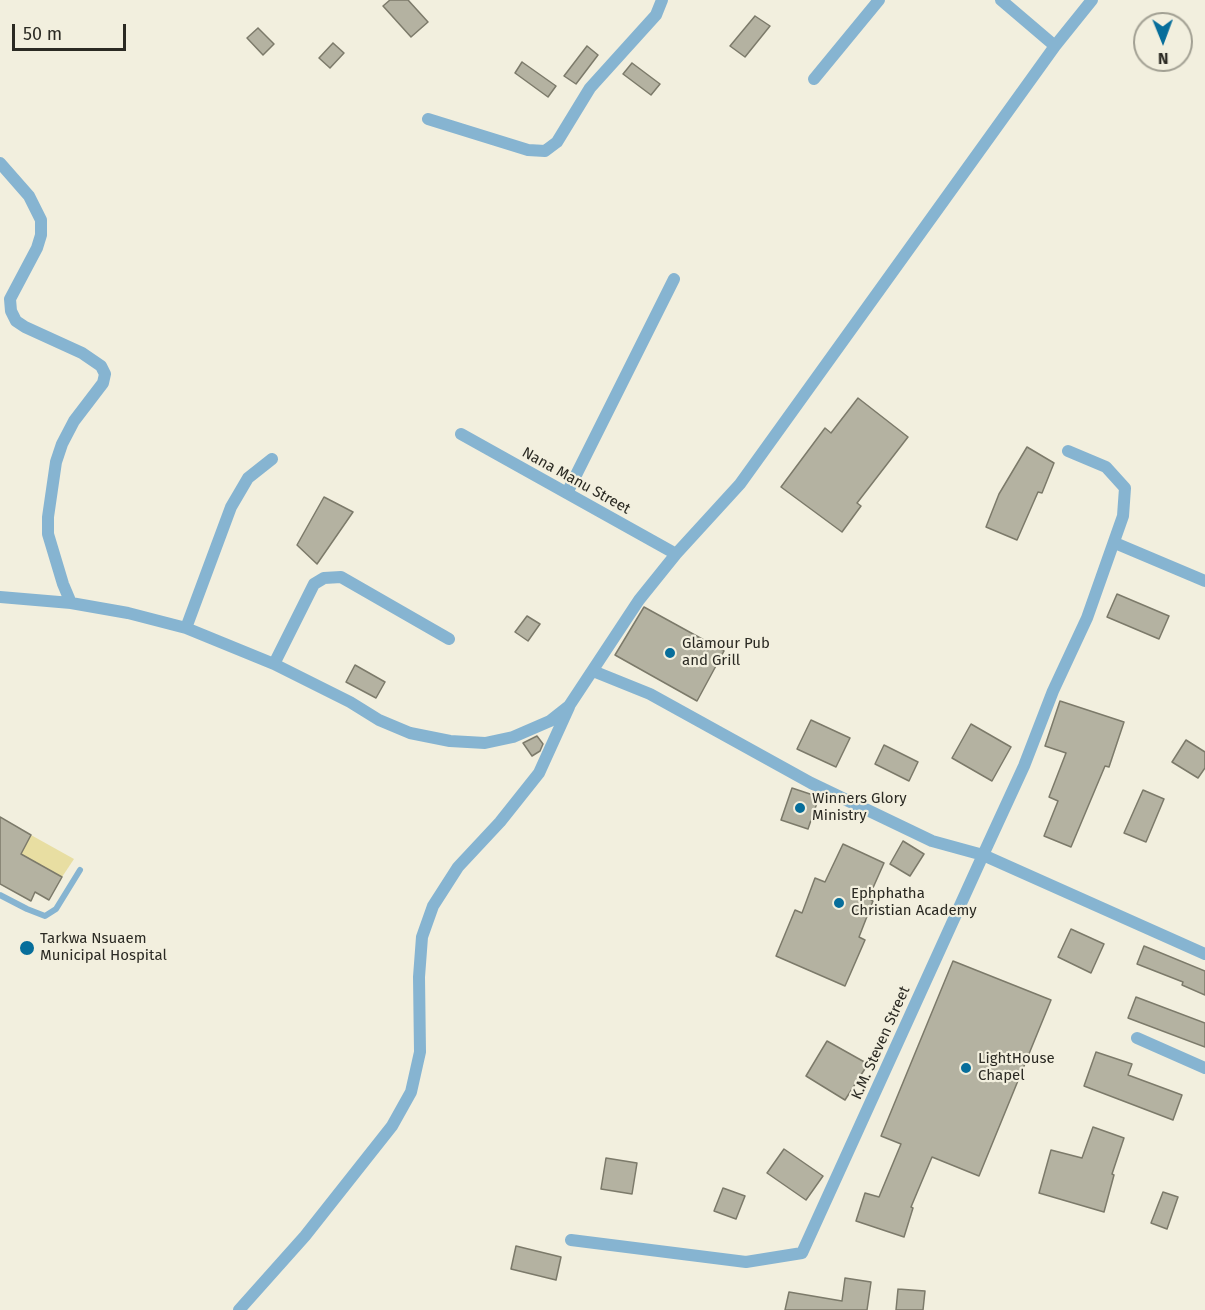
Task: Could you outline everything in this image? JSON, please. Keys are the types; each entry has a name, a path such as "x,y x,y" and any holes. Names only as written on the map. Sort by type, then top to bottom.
{"street":[{"path":"428,119 528,150 545,151 556,142 590,88 656,15 662,0"},
{"path":"814,79 879,0"},
{"path":"1001,0 1055,46"},
{"path":"239,1310 305,1236 392,1126 411,1092 420,1052 419,977 423,937 433,906 458,867 500,822 539,773 569,706 639,600 676,554 740,484 1055,46 1092,0"},
{"path":"0,163 28,196 41,220 41,235 37,248 10,299 11,311 16,321 82,353 101,366 105,374 103,383 74,421 62,444 56,462 48,517 48,534 63,584 72,603"},
{"path":"567,493 674,279"},
{"name":"Nana Manu Street","path":"461,434 676,554"},
{"path":"983,855 1024,766 1053,691 1087,618 1123,516 1125,488 1106,467 1068,451"},
{"path":"186,628 231,507 249,478 272,459"},
{"path":"1115,543 1205,582"},
{"path":"274,664 314,584 324,578 341,577 448,639"},
{"path":"0,597 72,603 128,613 186,628 274,664 350,702 379,720 410,733 450,741 485,743 513,737 550,721 569,706"},
{"path":"593,671 650,694 811,783 932,841 983,855 1205,954"},
{"name":"K.M. Steven Street","path":"571,1240 746,1262 802,1252 983,855"},
{"path":"1137,1038 1205,1068"}],"lane":[{"path":"0,895 45,916 56,909 80,870"}],"shaded area":[{"path":"31,835 74,859 62,877 21,854"}],"building":[{"path":"390,0 408,0 428,22 411,37 383,6"},
{"path":"755,16 770,26 745,57 730,46"},
{"path":"258,28 274,44 263,55 247,38"},
{"path":"333,43 344,53 330,68 319,58"},
{"path":"587,46 598,55 576,84 564,76"},
{"path":"522,62 556,86 548,97 515,73"},
{"path":"632,63 660,84 651,95 623,74"},
{"path":"858,398 908,437 857,503 861,506 842,532 781,487 825,428 831,433"},
{"path":"1027,447 1054,463 1042,493 1038,492 1017,540 986,527 999,494"},
{"path":"324,497 353,512 317,564 297,545"},
{"path":"1117,594 1169,616 1159,639 1107,617"},
{"name":"Glamour Pub and Grill","path":"644,607 724,651 697,701 615,655"},
{"path":"527,616 540,624 528,641 515,632"},
{"path":"355,665 385,682 376,698 346,682"},
{"path":"1060,701 1124,722 1109,767 1105,766 1071,847 1044,836 1058,801 1049,797 1066,753 1045,746"},
{"path":"811,720 850,738 836,767 797,749"},
{"path":"971,724 1011,747 992,781 952,758"},
{"path":"537,736 543,744 540,751 532,756 523,743"},
{"path":"1186,740 1205,752 1205,768 1198,778 1172,762"},
{"path":"884,745 918,762 909,781 875,764"},
{"name":"Winners Glory Ministry","path":"792,788 819,797 808,829 781,820"},
{"path":"1143,790 1164,799 1146,842 1124,833"},
{"path":"0,817 31,835 21,854 62,877 49,900 35,892 31,901 0,884"},
{"path":"903,841 924,854 910,876 890,864"},
{"path":"843,844 884,863 868,899 873,901 859,937 865,940 845,986 776,956 795,910 802,913 815,878 825,882"},
{"path":"1071,929 1104,944 1091,973 1058,957"},
{"path":"1144,946 1205,971 1205,995 1182,985 1183,982 1137,964"},
{"name":"LightHouse Chapel","path":"953,961 1051,1000 979,1176 932,1157 911,1207 913,1208 904,1237 856,1221 865,1193 879,1197 901,1144 881,1136"},
{"path":"1136,997 1205,1023 1205,1047 1128,1018"},
{"path":"827,1041 868,1064 845,1100 806,1076"},
{"path":"1096,1052 1132,1064 1128,1075 1182,1095 1173,1120 1084,1086"},
{"path":"1093,1127 1124,1138 1112,1174 1114,1175 1104,1212 1039,1193 1051,1150 1082,1158"},
{"path":"784,1149 823,1176 806,1200 767,1173"},
{"path":"606,1158 637,1163 632,1194 601,1189"},
{"path":"723,1188 745,1196 736,1219 714,1211"},
{"path":"1163,1192 1178,1197 1167,1229 1151,1223"},
{"path":"516,1246 561,1257 556,1280 511,1269"},
{"path":"845,1278 871,1282 867,1310 785,1310 789,1292 842,1301"},
{"path":"898,1289 925,1291 923,1310 896,1310"}],"place":[{"name":"Glamour Pub and Grill","path":"670,653"},
{"name":"Winners Glory Ministry","path":"800,808"},
{"name":"Ephphatha Christian Academy","path":"839,903"},
{"name":"Tarkwa Nsuaem Municipal Hospital","path":"27,948"},
{"name":"LightHouse Chapel","path":"966,1068"}]}
